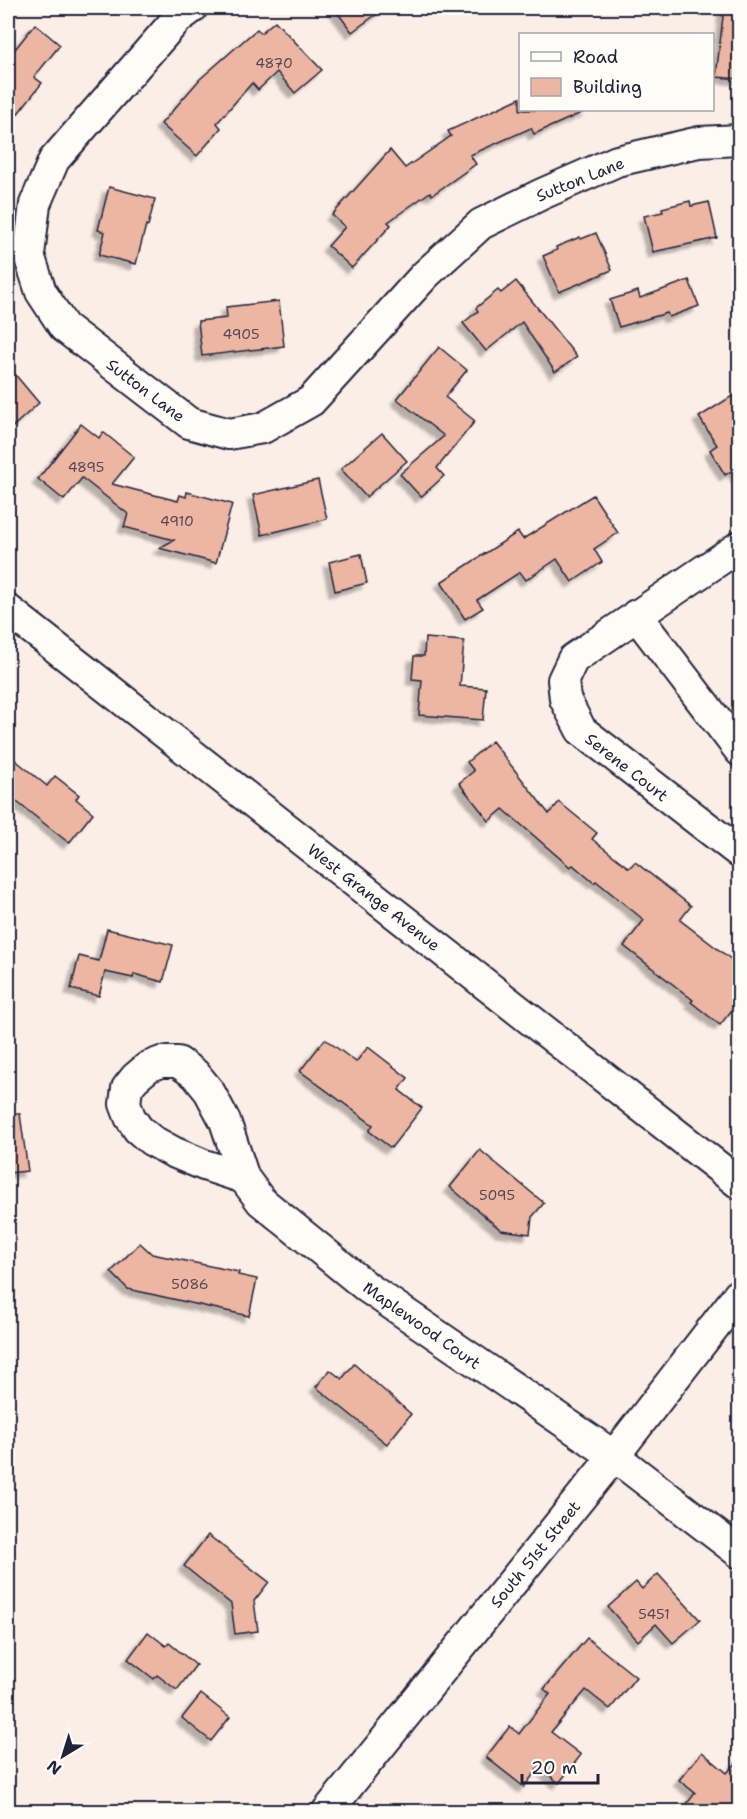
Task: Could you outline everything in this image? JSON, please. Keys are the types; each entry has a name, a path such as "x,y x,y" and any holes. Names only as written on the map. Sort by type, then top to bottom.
{"street":[{"name":"Sutton Lane","path":"192,8 177,19 54,160 35,204 29,255 41,292 64,327 189,423 229,434 263,428 311,401 425,275 481,224 617,161 699,142 740,140"},
{"name":"Serene Court","path":"740,546 573,659 563,680 565,699 581,730 740,853"},
{"name":"West Grange Avenue","path":"8,610 740,1184"},
{"path":"636,615 740,751"},
{"name":"Maplewood Court","path":"244,1178 261,1201 368,1288 614,1456 740,1553"},
{"name":"South 51st Street","path":"327,1812 614,1456 740,1293"}],"building":[{"path":"334,8 385,8 352,32"},
{"path":"724,8 740,8 740,79 716,77"},
{"path":"275,21 322,70 295,93 277,72 258,90 252,83 217,123 221,128 197,156 161,124 200,79 257,29 261,33"},
{"path":"35,24 60,45 34,77 42,83 8,126 8,58"},
{"path":"519,98 519,111 586,111 534,134 531,128 470,155 476,164 432,195 430,192 388,222 391,225 352,268 328,246 345,227 332,215 390,150 405,168 451,136 448,131"},
{"path":"109,187 155,199 136,264 99,255 105,232 98,230"},
{"path":"690,201 691,206 709,202 717,238 653,252 644,216 663,212 662,208"},
{"path":"596,233 612,270 559,292 543,256 557,250 556,247"},
{"path":"689,280 699,306 669,317 667,313 619,327 610,300 638,291 640,298"},
{"path":"516,281 577,357 555,372 522,322 486,351 463,323 478,311 476,308 498,290 501,293"},
{"path":"279,301 284,346 202,356 198,321 227,318 226,307"},
{"path":"439,347 467,370 445,397 475,421 437,468 444,476 421,497 400,474 444,436 397,399"},
{"path":"8,366 39,403 8,431"},
{"path":"740,391 740,480 733,470 725,475 710,450 717,445 699,417"},
{"path":"81,424 99,438 103,432 134,457 112,484 178,501 180,495 186,497 187,492 232,504 216,563 159,548 174,540 124,527 128,514 82,478 64,500 38,479"},
{"path":"382,433 407,461 366,497 341,469"},
{"path":"318,480 327,519 262,535 253,495"},
{"path":"593,495 618,533 594,549 602,562 572,582 557,559 526,580 520,572 477,600 483,608 465,619 441,582 518,532 523,539"},
{"path":"361,554 367,583 335,591 329,562"},
{"path":"425,638 464,641 460,686 486,688 483,720 419,715 422,680 412,679 414,656 424,656"},
{"path":"492,741 549,814 559,802 597,833 592,839 629,868 635,862 691,906 680,920 740,966 740,1000 720,1025 691,1002 693,1000 624,946 644,920 596,881 594,883 573,865 570,867 503,809 489,821 459,783 474,771 467,762"},
{"path":"8,754 47,786 55,776 79,795 76,799 93,813 69,843 8,795"},
{"path":"107,929 173,945 163,982 134,974 133,978 105,972 99,996 71,989 79,956 99,961"},
{"path":"325,1039 356,1062 368,1047 408,1078 399,1090 422,1108 391,1148 369,1131 373,1125 300,1071"},
{"path":"8,1114 20,1114 28,1171 8,1173"},
{"path":"480,1150 544,1203 532,1217 530,1234 501,1230 450,1187"},
{"path":"140,1243 152,1254 239,1272 238,1275 257,1279 249,1316 128,1289 111,1272"},
{"path":"354,1364 411,1414 387,1444 316,1387 330,1370 342,1379"},
{"path":"208,1535 269,1582 254,1601 258,1631 235,1634 231,1604 184,1566"},
{"path":"658,1574 700,1620 673,1643 656,1624 638,1641 608,1607 636,1582 642,1589"},
{"path":"148,1632 166,1646 169,1643 196,1665 177,1690 157,1675 154,1679 128,1659"},
{"path":"587,1638 636,1677 610,1709 586,1690 551,1732 581,1755 559,1783 539,1767 524,1787 486,1757 510,1726 519,1734 550,1694 544,1689"},
{"path":"201,1694 230,1717 211,1741 182,1718"},
{"path":"702,1752 727,1773 740,1759 740,1812 681,1812 695,1793 679,1780"}]}
